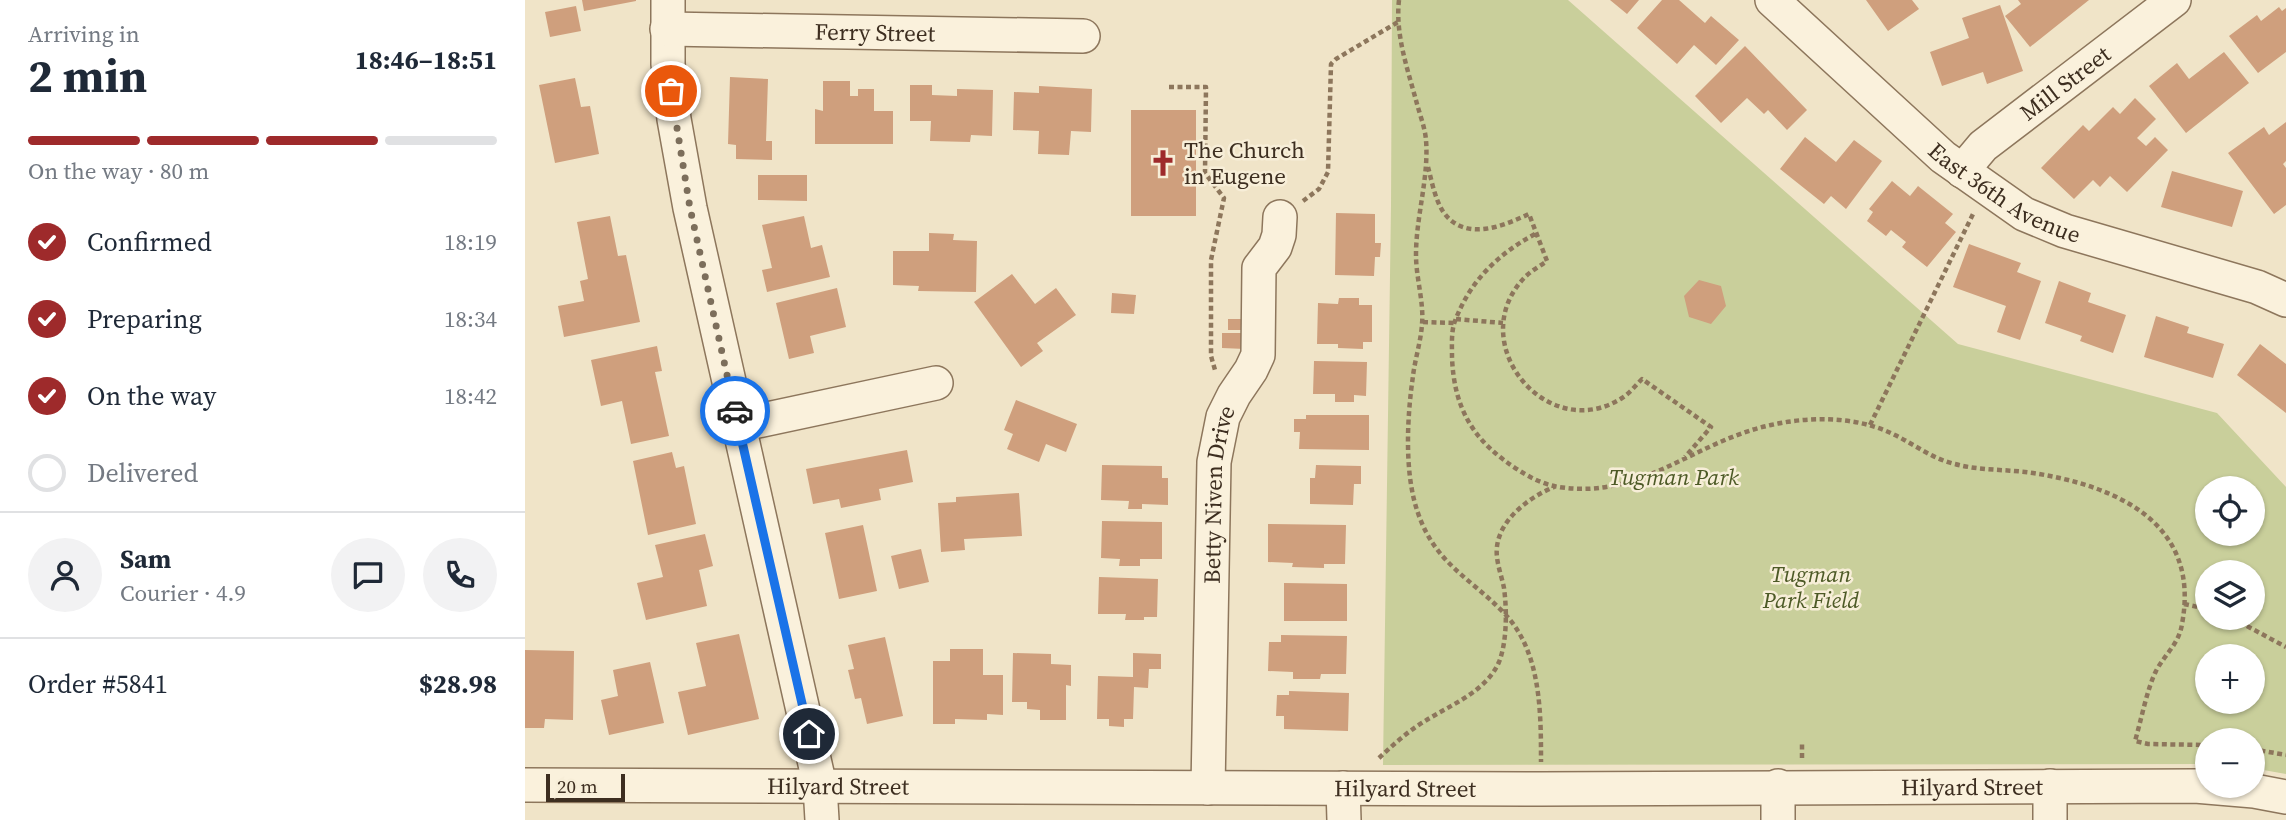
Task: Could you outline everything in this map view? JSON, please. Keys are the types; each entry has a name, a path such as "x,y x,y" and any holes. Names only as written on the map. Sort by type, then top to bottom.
{"street":[{"name":"East 36th Avenue","path":"1772,0 1943,157 2024,214 2065,231 2257,287 2286,299"},
{"name":"Mill Street","path":"1974,179 1983,146 2174,0"},
{"name":"Ferry Street","path":"668,14 1083,36"},
{"path":"668,14 668,64 688,195 820,786 823,820"},
{"name":"Betty Niven Drive","path":"1208,788 1214,462 1223,417 1258,355 1259,268 1275,247 1280,217"},
{"path":"739,425 936,383"},
{"name":"Hilyard Street","path":"525,785 1208,788 1344,804 1541,789 1778,786 2195,786 2254,791 2286,797"},
{"path":"1778,786 1778,820"},
{"path":"2050,786 2050,820"}],"path":[{"path":"1399,0 1398,22 1426,136 1427,162 1418,219 1416,256 1423,322 1413,375 1409,426 1411,481 1417,512 1432,545 1453,569 1505,613 1522,637 1531,660 1540,716 1541,789"},
{"path":"1280,217 1319,189 1325,181 1329,160 1331,64 1398,22"},
{"path":"1169,87 1206,87 1205,173 1224,198 1211,260 1211,356 1216,375"},
{"path":"1427,162 1437,199 1445,214 1457,224 1473,230 1489,230 1529,214 1546,261 1525,277 1510,298 1503,323 1504,348 1514,371 1529,390 1550,403 1575,410 1600,407 1623,397 1642,379 1711,427 1683,459"},
{"path":"1870,425 1974,179"},
{"path":"1535,234 1499,257 1482,273 1455,321 1453,373 1459,402 1471,427 1485,446 1504,461 1555,487 1585,490 1611,488 1639,480 1721,442 1769,425 1829,419 1870,425 1953,464 2032,473 2117,496 2140,509 2162,532 2179,561 2184,583 2182,625 2176,643 2155,672 2135,741 2148,744 2195,745"},
{"path":"1423,322 1503,323"},
{"path":"1344,804 1422,723 1490,678 1499,662 1504,640 1504,590 1496,555 1499,538 1509,520 1524,503 1555,487"},
{"path":"2184,604 2195,606"},
{"path":"2254,630 2286,647"},
{"path":"2265,751 2286,755"}],"green space":[{"name":"Tugman Park","path":"1392,0 1568,0 1958,344 2217,413 2286,487 2286,774 2265,770 2265,728 2195,728 2195,764 1383,765"}],"building":[{"path":"582,0 636,0 636,1 584,11"},
{"path":"1610,0 1639,0 1627,14"},
{"path":"1662,0 1679,0 1705,23 1711,16 1739,40 1716,65 1694,45 1677,64 1637,28"},
{"path":"1866,0 1912,0 1919,9 1888,31"},
{"path":"2018,0 2089,0 2030,47 2005,16 2021,4"},
{"path":"2000,5 2023,71 1987,84 1983,72 1942,86 1930,52 1969,38 1962,18"},
{"path":"576,6 581,31 550,37 545,12"},
{"path":"2279,7 2282,11 2286,8 2286,52 2258,73 2229,36 2257,15 2261,21"},
{"path":"1745,46 1807,110 1787,130 1768,110 1764,114 1747,98 1721,123 1695,96"},
{"path":"2224,52 2249,83 2186,133 2149,86 2177,63 2189,79"},
{"path":"730,77 768,79 766,141 772,141 772,160 736,159 736,145 728,144"},
{"path":"575,78 581,107 590,106 599,154 555,163 539,85"},
{"path":"823,81 850,81 850,96 858,96 858,89 874,89 874,111 893,111 893,144 815,144 815,109 823,111"},
{"path":"910,85 932,85 932,95 957,96 957,89 993,90 992,136 971,135 970,142 930,141 931,121 910,121"},
{"path":"1039,86 1092,89 1091,132 1071,131 1069,155 1038,154 1039,131 1013,130 1014,92 1039,93"},
{"path":"2135,98 2156,119 2137,138 2146,146 2155,137 2168,150 2127,192 2110,176 2100,187 2093,180 2074,199 2041,168 2083,125 2089,131 2113,107 2120,114"},
{"name":"The Church in Eugene","path":"1131,110 1196,110 1196,216 1131,216"},
{"path":"2286,122 2286,161 2283,164 2286,168 2286,205 2274,214 2228,153 2264,127 2269,135"},
{"path":"1805,137 1836,162 1854,140 1882,161 1846,209 1831,196 1824,204 1780,169"},
{"path":"2172,171 2243,191 2232,227 2161,207"},
{"path":"758,175 807,175 807,201 758,200"},
{"path":"1892,181 1910,196 1918,186 1953,214 1945,223 1956,232 1927,267 1902,247 1906,242 1891,230 1886,236 1867,221 1873,212 1869,209"},
{"path":"1336,213 1375,214 1375,243 1381,243 1380,257 1375,257 1374,276 1335,275"},
{"path":"610,216 618,256 626,255 640,322 564,337 558,306 584,301 580,281 588,279 577,222"},
{"path":"804,216 811,248 822,245 830,277 767,292 762,270 772,268 762,225"},
{"path":"929,233 954,234 953,240 977,241 976,292 918,291 919,286 893,285 893,251 929,251"},
{"path":"1969,244 2021,263 2017,272 2041,281 2020,340 1997,332 2006,306 1953,287"},
{"path":"1012,274 1035,304 1056,288 1076,315 1037,343 1043,351 1021,367 974,302"},
{"path":"1699,280 1721,286 1726,306 1711,324 1689,317 1684,296"},
{"path":"2059,281 2091,293 2088,302 2126,315 2113,353 2080,341 2082,336 2045,323"},
{"path":"837,288 846,327 810,336 814,353 789,359 776,303"},
{"path":"1112,293 1136,295 1134,314 1111,313"},
{"path":"1339,298 1359,298 1359,305 1372,305 1372,342 1363,342 1363,349 1338,348 1338,344 1317,344 1318,303 1338,304"},
{"path":"2156,316 2189,327 2187,333 2224,344 2213,378 2144,357"},
{"path":"1228,319 1244,319 1244,330 1228,330"},
{"path":"1222,333 1245,333 1245,349 1222,348"},
{"path":"2260,344 2286,364 2286,413 2237,375"},
{"path":"657,346 662,371 655,372 669,436 631,444 622,401 601,406 591,360"},
{"path":"1314,361 1367,362 1366,396 1354,395 1354,402 1335,402 1335,394 1313,394"},
{"path":"1016,400 1077,424 1066,452 1046,444 1039,462 1007,449 1013,434 1004,430"},
{"path":"1306,415 1369,415 1369,450 1299,449 1300,432 1294,432 1294,419 1306,419"},
{"path":"907,450 913,482 879,489 881,500 841,508 839,499 813,504 806,469"},
{"path":"672,452 676,468 684,466 696,524 648,535 633,461"},
{"path":"1102,465 1162,466 1162,478 1168,478 1168,505 1142,504 1142,509 1128,509 1129,501 1101,500"},
{"path":"1316,465 1361,466 1361,484 1354,484 1353,505 1310,504 1310,478 1315,478"},
{"path":"1019,493 1022,536 964,539 965,550 941,552 938,503 956,502 956,497"},
{"path":"1102,521 1162,522 1162,559 1140,559 1140,566 1119,566 1120,559 1101,558"},
{"path":"1268,524 1346,525 1345,564 1324,564 1324,568 1292,567 1293,563 1268,562"},
{"path":"863,525 877,591 839,599 825,533"},
{"path":"705,534 713,566 699,570 707,606 646,620 637,583 663,577 655,545"},
{"path":"921,549 929,582 899,589 891,556"},
{"path":"1099,577 1158,579 1157,617 1125,620 1126,614 1098,614"},
{"path":"1284,583 1347,584 1347,621 1284,621"},
{"path":"739,634 759,719 688,735 678,692 706,686 696,643"},
{"path":"1281,635 1347,636 1346,674 1321,674 1320,679 1293,679 1293,672 1268,671 1269,642 1281,642"},
{"path":"885,637 903,716 867,724 861,698 855,699 848,670 854,669 848,645"},
{"path":"950,649 983,649 983,675 1003,675 1003,715 987,714 987,720 955,719 955,724 933,724 933,661 950,661"},
{"path":"525,650 574,651 573,720 545,719 544,728 525,728"},
{"path":"1013,653 1051,654 1051,664 1071,665 1071,686 1066,685 1066,720 1040,720 1040,710 1027,709 1027,702 1012,702"},
{"path":"1133,653 1161,654 1161,669 1149,669 1148,688 1134,687 1133,719 1124,719 1124,727 1109,726 1109,719 1097,719 1098,676 1133,677"},
{"path":"650,662 664,723 609,735 601,700 618,696 613,670"},
{"path":"1289,691 1349,693 1348,731 1284,729 1284,716 1276,716 1277,695 1289,695"}],"way so far":[{"path":"671,91 690,208 735,411"}],"place":[{"name":"The Church in Eugene","path":"1163,163"}],"route":[{"path":"735,411 809,734"}],"park label":[{"name":"Tugman Park Field","path":"1811,587"}]}
